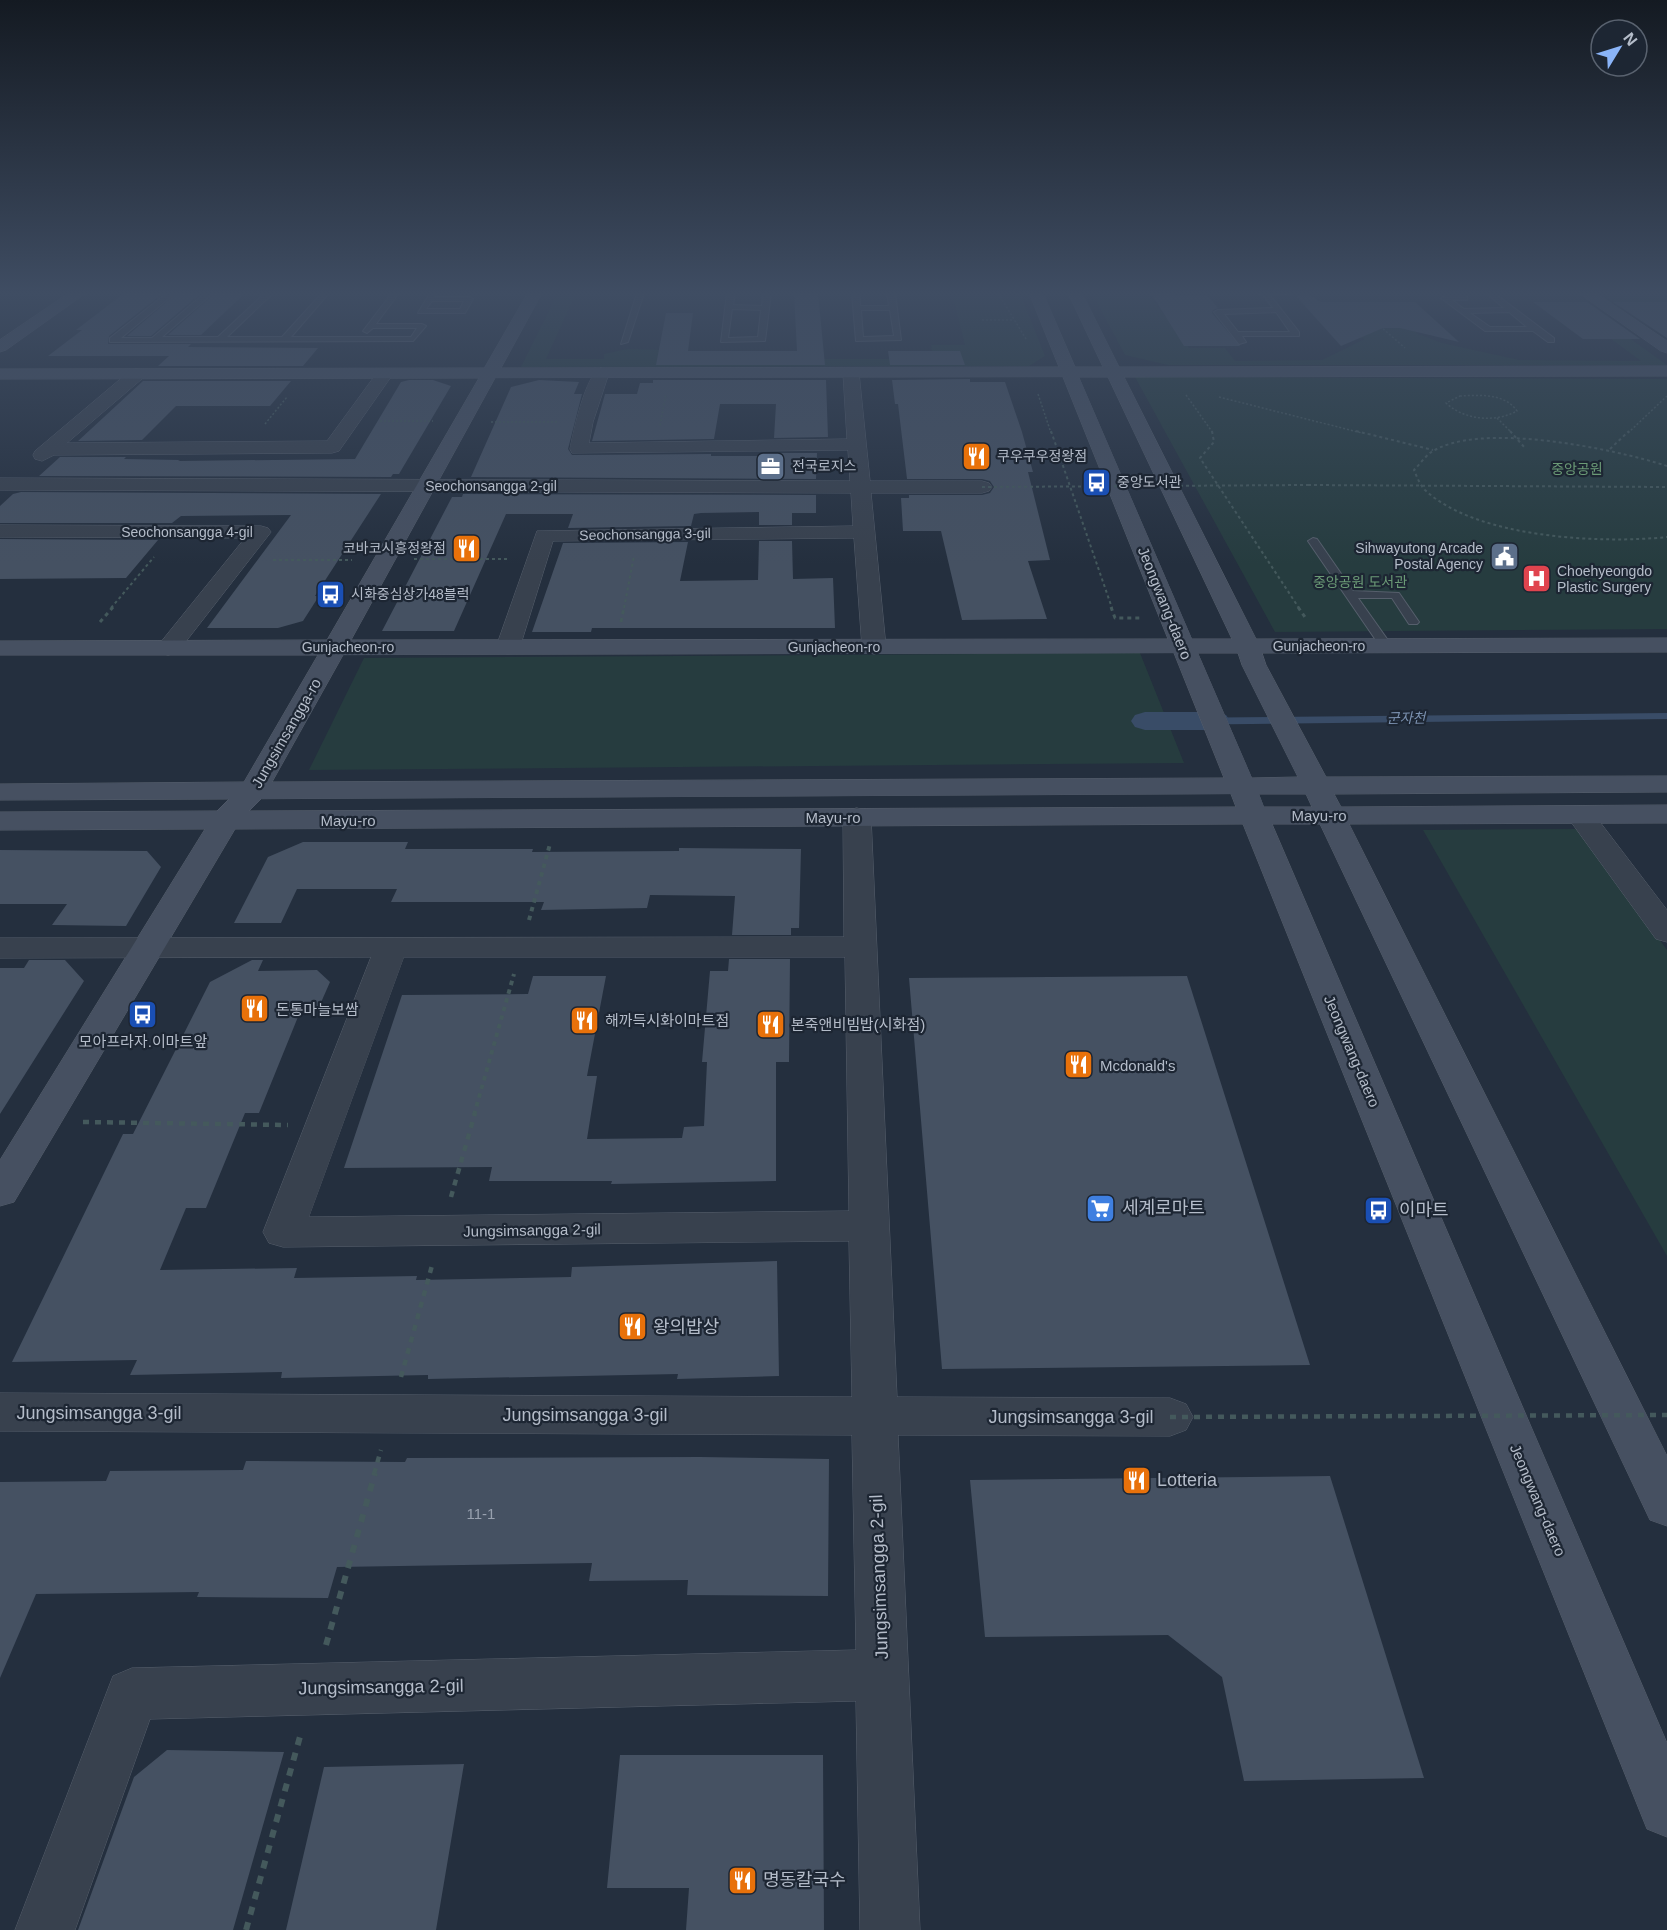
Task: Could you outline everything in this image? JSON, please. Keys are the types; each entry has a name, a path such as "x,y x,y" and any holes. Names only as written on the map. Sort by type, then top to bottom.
{"street":[{"path":"3,487 126,383"},
{"path":"50,449 332,447 378,383"},
{"name":"Jungsimsangga-ro","path":"0,1192 226,819 254,790 486,383"},
{"path":"598,383 584,422 579,449 857,444"},
{"path":"851,383 874,647"},
{"name":"Jeongwang-daero","path":"1074,383 1667,1809"},
{"path":"1119,383 1667,1505"},
{"name":"Seochonsangga 2-gil","path":"3,487 982,487"},
{"name":"Seochonsangga 4-gil","path":"0,531 261,532 168,648"},
{"name":"Seochonsangga 3-gil","path":"508,647 544,535 864,532"},
{"name":"Gunjacheon-ro","path":"0,648 874,647 1251,656 1386,646 1667,645"},
{"name":"Mayu-ro","path":"0,792 1317,788 1667,784"},
{"name":"Mayu-ro","path":"0,821 857,817 1241,787"},
{"name":"Mayu-ro","path":"1317,788 1581,815 1667,814"},
{"path":"1581,815 1667,932"},
{"name":"Jungsimsangga 2-gil","path":"857,817 890,1930"},
{"path":"0,948 150,946 861,947"},
{"name":"Jungsimsangga 2-gil","path":"392,948 322,1125 283,1232 870,1226"},
{"name":"Jungsimsangga 3-gil","path":"0,1412 1170,1417"},
{"name":"Jungsimsangga 2-gil","path":"45,1930 132,1694 882,1675"}],"lane":[{"path":"1313,541 1386,646"},
{"path":"1350,594 1395,595 1413,622"}],"path":[{"path":"1180,387 1213,433 1214,442 1200,458 1308,621"},
{"path":"1038,393 1115,618"},
{"path":"1215,396 1434,450"},
{"path":"1496,417 1514,414 1517,411 1516,407 1503,400 1481,396 1452,398 1446,403 1462,413 1496,417 1525,448"},
{"path":"1610,449 1667,396"},
{"path":"1667,466 1610,449 1563,441 1518,439 1461,442 1434,450 1419,460 1414,470 1422,486 1439,501 1491,522 1534,533 1616,541 1667,537"},
{"path":"982,487 1308,485 1667,487"},
{"path":"43,1122 322,1125"},
{"path":"1170,1417 1667,1415"}],"green space":[{"name":"중앙공원","path":"1138,383 1667,383 1667,629 1275,632"},
{"path":"1140,653 1184,763 309,770 364,658"},
{"path":"1580,829 1667,950 1667,1256 1423,830"}],"water":[{"path":"1667,713 1667,719 1168,725 1166,718"}],"building":[{"path":"141,383 289,383 270,406 176,406 142,440 78,441"},
{"path":"400,383 442,383 451,386 399,474 393,474 391,477 39,476 60,457 180,460 178,461 355,459"},
{"path":"527,383 579,383 574,394 582,394 568,449 572,455 774,456 774,453 817,453 816,479 471,477 511,387"},
{"path":"640,383 826,383 828,437 774,438 776,404 720,404 714,439 592,441 605,394 637,394"},
{"path":"892,383 1005,383 1033,472 1028,472 1050,560 1028,561 1047,619 962,620 941,531 903,531 901,498 909,498 909,495 982,495 990,493 994,487 990,481 982,479 907,479 898,404 895,404"},
{"path":"21,492 381,494 315,596 319,596 303,621 278,628 207,628 291,515 181,516 172,523 0,523 0,506 13,494"},
{"path":"463,494 816,495 816,513 792,513 792,525 759,525 759,512 694,514 691,526 568,528 573,514 506,514 454,631 382,631 452,497 462,497"},
{"path":"0,539 158,540 126,578 0,579"},
{"path":"759,541 792,541 793,579 833,578 835,628 592,628 591,632 532,632 563,543 688,542 680,581 758,580"},
{"path":"303,842 408,842 405,849 533,849 532,852 679,851 679,848 801,849 799,928 791,928 791,935 732,935 735,896 650,895 647,908 541,910 544,902 391,902 397,889 297,889 281,923 234,923 268,857"},
{"path":"0,850 147,851 161,867 126,926 52,925 67,904 0,904"},
{"path":"729,959 790,959 789,1062 776,1062 776,1181 611,1184 612,1181 489,1181 492,1167 344,1168 402,995 528,994 533,976 606,976 587,1076 597,1076 587,1139 682,1138 684,1127 704,1126 707,1062 702,1062 710,971 728,971"},
{"path":"29,960 65,960 84,981 0,1114 0,968 24,968"},
{"path":"252,960 263,960 258,971 317,970 330,982 319,1007 302,1007 259,1113 245,1113 206,1208 186,1208 160,1270 297,1268 294,1278 417,1276 416,1280 571,1277 572,1267 777,1261 779,1376 677,1379 678,1374 428,1379 428,1375 281,1378 282,1372 130,1375 137,1360 12,1362 123,1134 133,1134 210,982"},
{"path":"1187,976 1310,1365 942,1369 909,978"},
{"path":"407,1458 829,1459 828,1596 687,1595 688,1580 589,1581 592,1563 337,1567 328,1598 197,1597 199,1592 36,1594 0,1678 0,1482 106,1481 110,1471 243,1470 246,1461 405,1462"},
{"path":"1330,1476 1424,1778 1244,1781 1222,1677 1168,1635 985,1637 970,1480"},
{"path":"167,1750 284,1752 233,1930 78,1930 134,1777"},
{"path":"620,1755 823,1755 824,1930 686,1930 689,1888 607,1888"},
{"path":"464,1764 436,1930 286,1930 324,1767"}],"waterway":[{"name":"군자천","path":"1145,721 1216,721"}],"place":[{"name":"쿠우쿠우정왕점","path":"976,456"},
{"name":"전국로지스","path":"771,466"},
{"name":"중앙도서관","path":"1096,482"},
{"name":"코바코시흥정왕점","path":"467,548"},
{"name":"Sihwayutong Arcade Postal Agency","path":"1504,556"},
{"name":"Choehyeongdo Plastic Surgery","path":"1536,579"},
{"name":"시화중심상가48블럭","path":"330,594"},
{"name":"돈통마늘보쌈","path":"255,1009"},
{"name":"모아프라자.이마트앞","path":"143,1014"},
{"name":"해까득시화이마트점","path":"584,1020"},
{"name":"본죽앤비빔밥(시화점)","path":"770,1024"},
{"name":"Mcdonald's","path":"1079,1065"},
{"name":"세계로마트","path":"1101,1208"},
{"name":"이마트","path":"1378,1210"},
{"name":"왕의밥상","path":"632,1327"},
{"name":"Lotteria","path":"1136,1480"},
{"name":"명동칼국수","path":"742,1880"}],"park label":[{"name":"중앙공원 도서관","path":"1360,582"}]}
